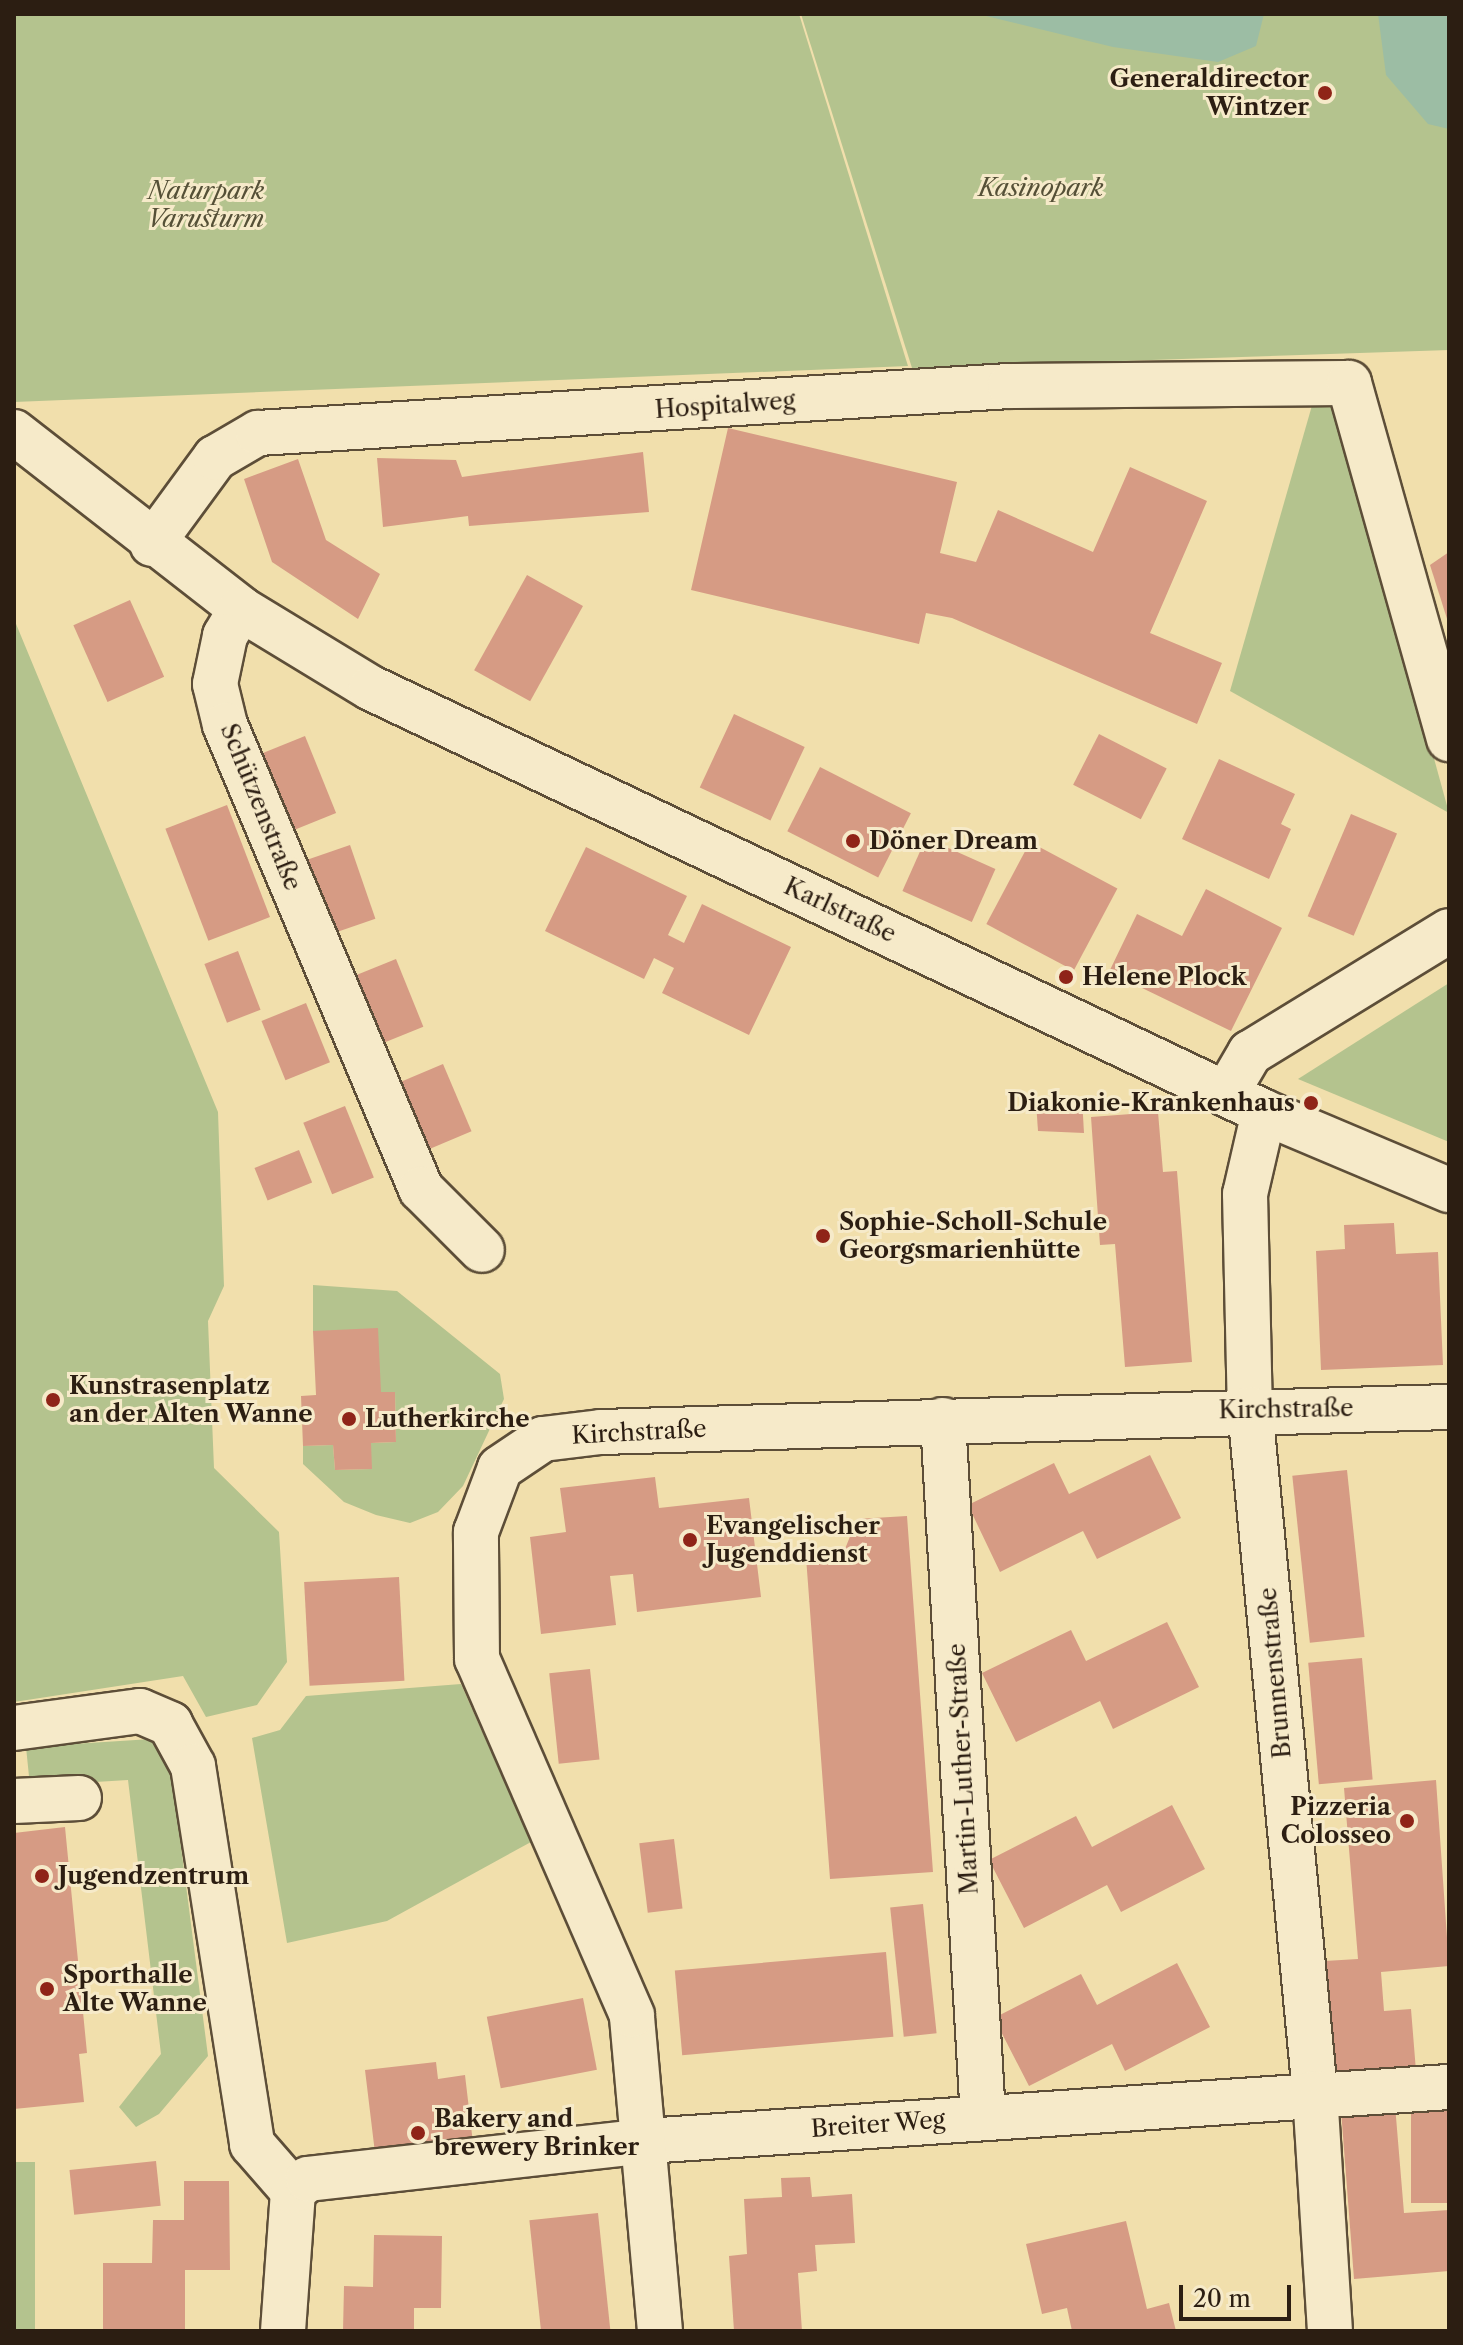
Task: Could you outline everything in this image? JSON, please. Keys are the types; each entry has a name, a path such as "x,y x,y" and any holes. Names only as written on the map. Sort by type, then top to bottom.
{"street":[{"name":"Hospitalweg","path":"152,544 215,458 258,433 1010,386 1349,383 1449,739"},
{"path":"14,432 152,544 241,609"},
{"name":"Karlstraße","path":"241,609 371,688 1245,1103 1449,1190"},
{"name":"Schützenstraße","path":"241,609 225,636 215,684 225,725 421,1189 482,1250"},
{"name":"Brunnenstraße","path":"1330,2331 1315,2093 1250,1409 1245,1103 1250,1053 1449,931"},
{"name":"Kirchstraße","path":"660,2331 646,2141 632,2015 477,1659 476,1532 500,1468 543,1439 601,1432 1250,1409 1449,1407"},
{"name":"Martin-Luther-Straße","path":"943,1420 983,2117"},
{"path":"14,1728 140,1711 170,1724 193,1766 252,2144 300,2185 283,2331"},
{"path":"14,1801 79,1798"},
{"name":"Breiter Weg","path":"300,2185 646,2141 1315,2093 1449,2087"}],"green space":[{"name":"Naturpark Varusturm","path":"14,14 799,14 908,366 14,402"},
{"name":"Kasinopark","path":"801,14 1449,14 1449,350 912,368"},
{"path":"1313,402 1336,402 1449,813 1230,691"},
{"path":"14,619 218,1112 224,1286 208,1321 214,1468 279,1532 287,1662 257,1705 206,1717 183,1676 14,1702"},
{"path":"1449,983 1449,1142 1298,1079"},
{"path":"313,1285 397,1291 500,1374 504,1399 463,1486 438,1512 410,1523 376,1515 344,1502 303,1464 303,1446 333,1445 335,1470 371,1469 371,1443 396,1442 395,1392 381,1392 313,1331"},
{"path":"461,1684 531,1842 387,1921 287,1943 252,1738 280,1730 306,1696"},
{"path":"167,1738 208,2056 159,2114 136,2127 119,2107 161,2054 128,1780 30,1786 26,1747"},
{"path":"14,2162 35,2162 35,2331 14,2331"}],"shaded area":[{"path":"978,14 1264,14 1256,46 1218,62 1113,47"},
{"path":"1378,14 1449,14 1449,129 1428,124 1386,75"}],"building":[{"path":"728,428 957,482 940,553 976,562 998,510 1093,552 1130,467 1207,501 1150,633 1222,663 1197,724 952,618 926,613 919,644 691,590"},
{"path":"643,452 649,512 469,526 468,516 383,527 377,458 456,460 462,477"},
{"path":"298,459 326,540 380,574 358,619 272,562 244,479"},
{"path":"1449,552 1449,622 1448,622 1430,565"},
{"path":"527,575 583,606 530,701 474,670"},
{"path":"130,600 164,677 108,702 73,625"},
{"path":"734,714 805,747 770,820 700,787"},
{"path":"1099,734 1167,769 1141,819 1073,785"},
{"path":"305,736 336,813 292,831 260,754"},
{"path":"1219,759 1295,794 1281,824 1291,829 1269,879 1182,839"},
{"path":"820,767 911,813 878,877 787,831"},
{"path":"227,805 270,917 208,941 165,829"},
{"path":"1351,814 1397,834 1354,936 1308,916"},
{"path":"926,838 995,869 972,922 902,891"},
{"path":"1030,842 1117,888 1074,971 986,924"},
{"path":"350,845 375,919 332,934 307,860"},
{"path":"586,847 687,896 668,935 684,943 702,904 791,947 749,1035 662,993 674,968 654,958 644,979 545,931"},
{"path":"1206,889 1282,928 1231,1031 1109,972 1137,914 1182,936"},
{"path":"238,951 261,1010 227,1023 204,964"},
{"path":"396,959 423,1027 381,1044 353,976"},
{"path":"306,1003 330,1062 285,1080 261,1021"},
{"path":"443,1064 472,1131 430,1149 402,1082"},
{"path":"1082,1099 1084,1133 1038,1131 1036,1102"},
{"path":"345,1106 374,1177 332,1194 303,1123"},
{"path":"1158,1112 1163,1172 1177,1171 1192,1362 1125,1367 1115,1244 1100,1245 1091,1117"},
{"path":"299,1150 312,1182 268,1200 254,1168"},
{"path":"1394,1223 1396,1254 1438,1252 1443,1365 1321,1370 1316,1251 1345,1249 1344,1225"},
{"name":"Lutherkirche","path":"378,1328 381,1392 395,1392 396,1442 371,1443 372,1469 335,1470 333,1445 303,1446 301,1396 316,1395 313,1331"},
{"path":"1150,1455 1181,1518 1097,1559 1083,1531 1000,1572 968,1505 1054,1463 1069,1494"},
{"path":"1347,1470 1365,1637 1310,1643 1292,1476"},
{"path":"655,1477 659,1508 749,1498 761,1597 637,1612 633,1574 610,1576 616,1625 541,1634 530,1537 566,1532 560,1488"},
{"path":"907,1516 933,1872 830,1879 806,1557 843,1554 857,1519"},
{"path":"399,1577 404,1681 310,1686 304,1582"},
{"path":"1167,1622 1199,1687 1113,1729 1100,1701 1016,1742 982,1673 1071,1630 1086,1661"},
{"path":"1362,1658 1373,1780 1319,1784 1308,1663"},
{"path":"590,1669 600,1760 559,1764 549,1673"},
{"path":"1436,1780 1449,1966 1381,1972 1384,2011 1411,2009 1416,2071 1335,2078 1325,1961 1358,1959 1344,1788"},
{"path":"1172,1805 1205,1869 1121,1912 1107,1885 1024,1928 989,1860 1076,1816 1092,1847"},
{"name":"Sporthalle Alte Wanne","path":"65,1827 87,2053 79,2054 84,2102 14,2109 14,1833"},
{"path":"674,1839 683,1908 648,1913 639,1843"},
{"path":"923,1904 937,2033 904,2037 890,1907"},
{"path":"886,1952 893,2037 682,2055 675,1970"},
{"path":"1177,1963 1210,2027 1125,2071 1112,2044 1029,2086 994,2018 1081,1974 1097,2005"},
{"path":"583,1998 597,2070 501,2088 487,2017"},
{"path":"436,2062 438,2079 465,2075 473,2143 375,2153 365,2070"},
{"path":"1395,2105 1404,2213 1449,2210 1449,2271 1354,2279 1341,2110"},
{"path":"1411,2111 1449,2111 1449,2203 1411,2203"},
{"path":"156,2161 161,2206 74,2215 69,2170"},
{"path":"810,2177 812,2197 852,2194 855,2243 815,2245 817,2271 798,2273 802,2331 734,2331 729,2256 747,2254 744,2199 782,2197 781,2178"},
{"path":"184,2181 229,2181 230,2270 185,2270 185,2331 103,2331 103,2263 152,2263 153,2220 184,2220"},
{"path":"598,2213 610,2331 541,2331 529,2220"},
{"path":"1126,2221 1147,2309 1169,2303 1176,2331 1072,2331 1067,2308 1042,2314 1026,2244"},
{"path":"374,2235 442,2236 441,2308 414,2308 414,2331 343,2331 344,2286 373,2287"}],"place":[{"name":"Generaldirector Wintzer","path":"1325,93"},
{"name":"Döner Dream","path":"853,841"},
{"name":"Helene Plock","path":"1066,977"},
{"name":"Diakonie-Krankenhaus","path":"1311,1103"},
{"name":"Sophie-Scholl-Schule Georgsmarienhütte","path":"823,1236"},
{"name":"Kunstrasenplatz an der Alten Wanne","path":"53,1400"},
{"name":"Lutherkirche","path":"349,1419"},
{"name":"Evangelischer Jugenddienst","path":"690,1540"},
{"name":"Pizzeria Colosseo","path":"1407,1821"},
{"name":"Jugendzentrum","path":"42,1876"},
{"name":"Sporthalle Alte Wanne","path":"47,1989"},
{"name":"Bakery and brewery Brinker","path":"418,2133"}]}
